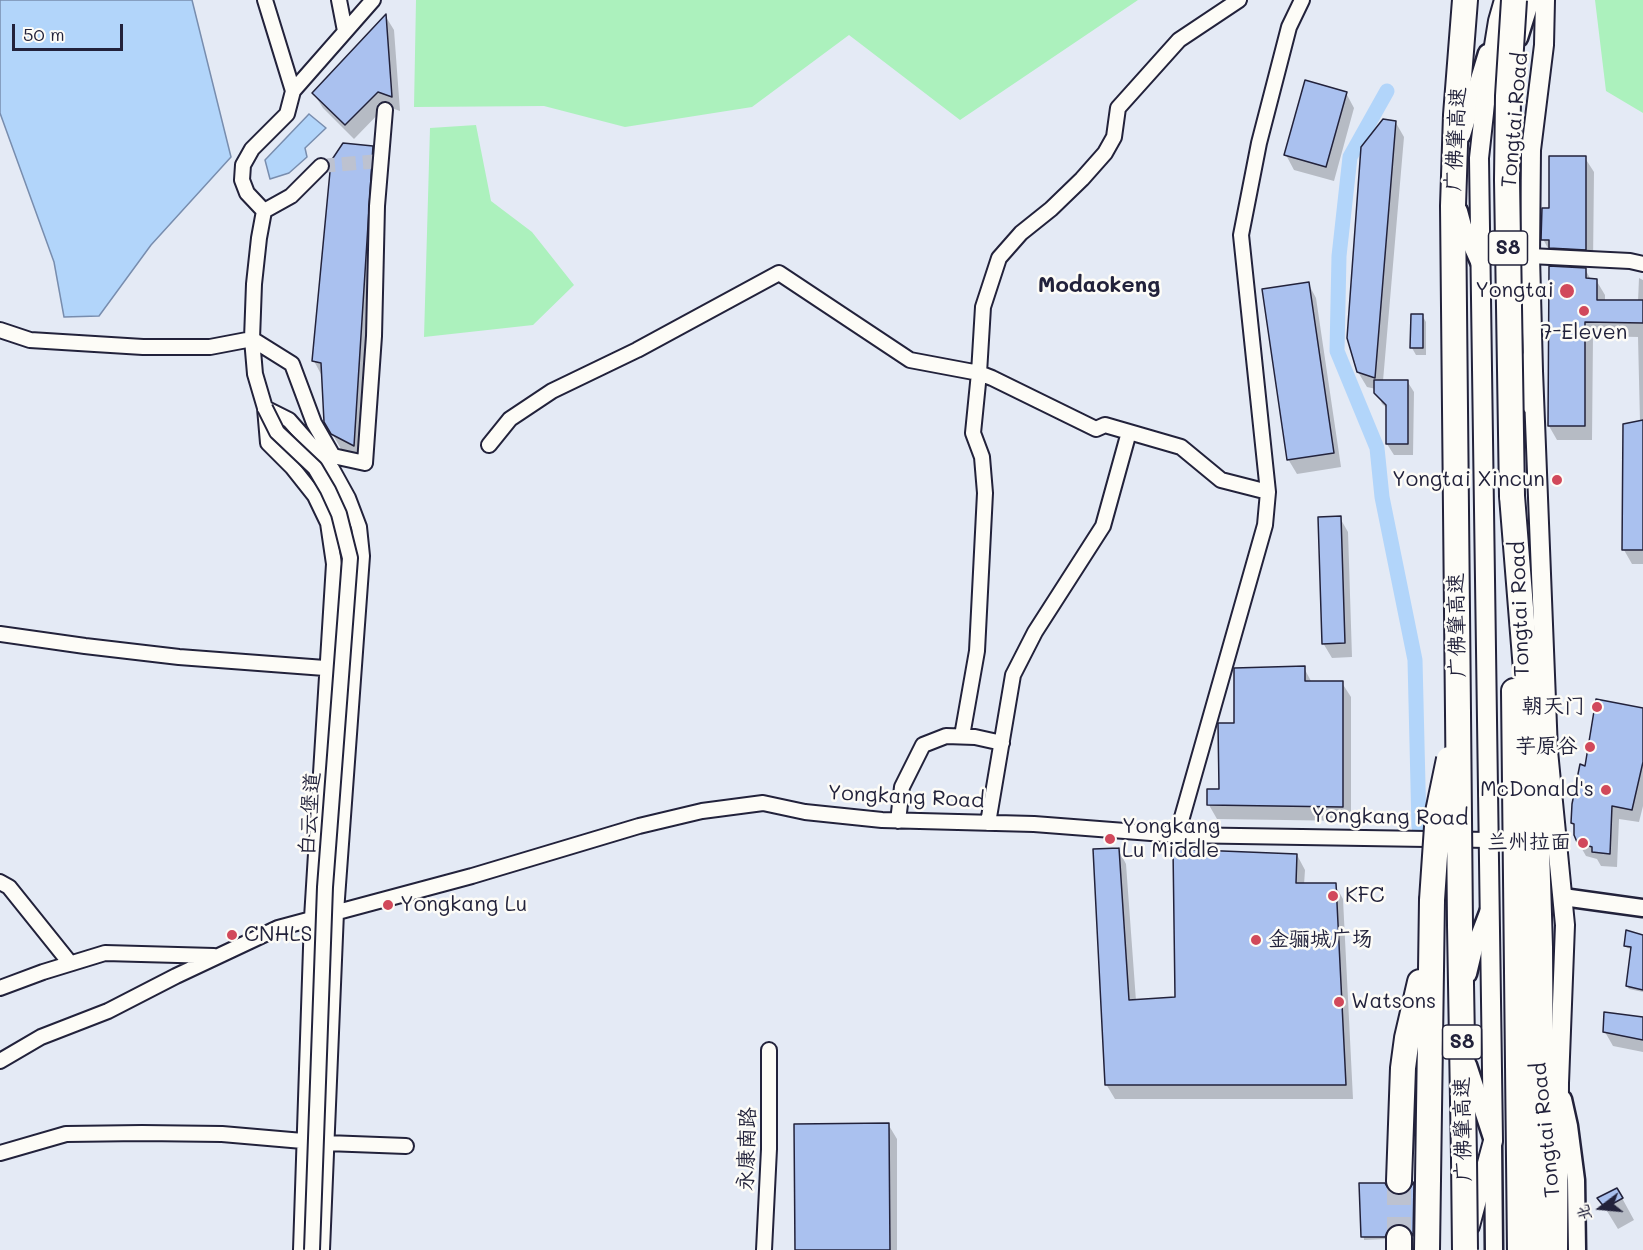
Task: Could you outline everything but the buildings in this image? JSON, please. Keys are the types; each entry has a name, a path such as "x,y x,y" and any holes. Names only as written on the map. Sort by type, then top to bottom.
{"highway":[{"name":"广佛肇高速","path":"1465,1250 1453,206 1456,115 1466,0"},
{"name":"S8","path":"1514,0 1507,180 1520,1250"},
{"path":"1512,496 1536,793 1540,946 1542,1250"},
{"path":"1399,1180 1403,1068 1407,1038 1426,954 1438,812 1458,713"},
{"path":"1427,1250 1432,900"}],"main road":[{"name":"Tongtai Road","path":"1493,1141 1479,158 1486,95 1498,21 1504,0"},
{"name":"Tongtai Road","path":"1545,0 1545,32 1531,150 1530,256 1550,779 1565,932 1559,1083"},
{"path":"1498,21 1529,18 1540,24 1545,32"},
{"path":"1558,1250 1559,1083"},
{"path":"1465,1250 1493,1141"}],"street":[{"path":"265,0 293,91"},
{"path":"339,0 345,31"},
{"path":"264,212 247,193 242,180 243,165 252,149 287,114 293,91 373,0"},
{"path":"962,736 977,651 985,493 982,457 973,433 983,308 999,258 1021,233 1051,209 1082,179 1105,153 1114,137 1118,108 1179,40 1239,0"},
{"path":"1177,835 1265,525 1268,492 1241,235 1259,143 1289,27 1302,0"},
{"path":"1494,0 1498,21"},
{"path":"1531,0 1514,58 1507,140 1512,333 1516,358 1535,422"},
{"path":"0,330 30,340 143,347 210,347 252,339 292,364 314,423 333,456 365,463 374,336 377,206 385,110"},
{"path":"301,1250 312,918 334,564 328,523 315,496 292,467 268,443 265,408 255,374 252,339 254,284 264,212 291,196 321,166"},
{"path":"1530,256 1630,261 1643,264"},
{"path":"489,445 510,419 552,391 637,350 779,273 910,360 979,374 1096,429 1105,425 1181,447 1221,480 1268,492"},
{"path":"265,408 289,420 332,469 348,498 359,527 362,556 336,912 322,1250"},
{"name":"白云堡道","path":"265,408 277,432 315,468 328,490 339,514 350,558 326,887 312,1250"},
{"path":"988,823 1013,675 1035,632 1104,526 1129,432"},
{"path":"0,634 179,657 354,671"},
{"path":"898,821 902,787 923,745 946,736 1002,742"},
{"name":"Yongkang Road","path":"0,1060 41,1037 108,1011 278,928 472,876 639,826 702,811 763,803 805,812 898,821 1034,824 1177,835 1489,840"},
{"path":"0,882 9,887 70,963"},
{"path":"1563,897 1643,908"},
{"path":"1490,907 1474,949 1467,976 1463,1014 1470,1073 1493,1141"},
{"path":"0,988 105,953 219,956"},
{"name":"永康南路","path":"764,1250 769,1137 769,1050"},
{"name":"Tongtai Road","path":"1559,1083 1569,1126 1576,1180 1577,1250"},
{"path":"0,1153 66,1134 222,1134 326,1143 406,1146"},
{"name":"Tongtai Road","path":"1493,1141 1494,1250"}],"green space":[{"path":"416,0 1138,0 960,120 849,35 752,107 625,127 544,106 414,107"},
{"path":"1595,0 1643,0 1643,113 1606,91"},
{"path":"476,125 491,201 532,232 574,285 533,325 424,337 430,128"}],"water":[{"path":"0,0 192,0 231,157 151,245 99,316 64,317 54,262 0,113"},
{"path":"309,114 326,128 305,148 307,157 289,173 270,179 265,160"}],"waterway":[{"path":"1387,91 1350,157 1339,256 1337,351 1377,448 1382,497 1415,660 1419,827"}],"tunnel":[{"path":"321,166 381,161"},
{"path":"1399,1181 1399,1238"}],"place":[{"name":"Yongtai","path":"1567,291"},
{"name":"7-Eleven","path":"1584,311"},
{"name":"Yongtai Xincun","path":"1557,480"},
{"name":"朝天门","path":"1597,707"},
{"name":"芋原谷","path":"1590,747"},
{"name":"McDonald's","path":"1606,790"},
{"name":"Yongkang Lu Middle","path":"1110,839"},
{"name":"兰州拉面","path":"1583,843"},
{"name":"KFC","path":"1333,896"},
{"name":"Yongkang Lu","path":"388,905"},
{"name":"CNHLS","path":"232,935"},
{"name":"金骊城广场","path":"1256,940"},
{"name":"Watsons","path":"1339,1002"}],"district":[{"name":"Modaokeng","path":"1099,285"}]}
